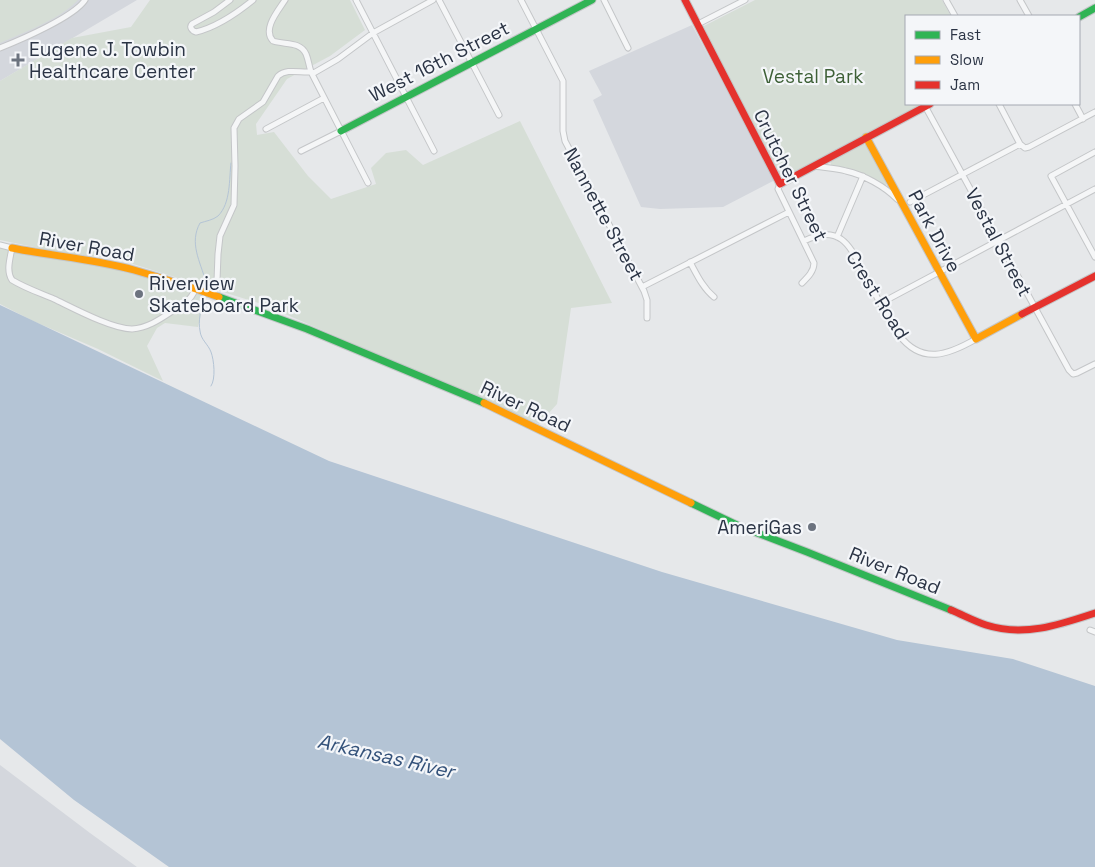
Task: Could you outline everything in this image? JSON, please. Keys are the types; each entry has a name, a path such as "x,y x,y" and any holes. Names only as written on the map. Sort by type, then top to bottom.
{"street":[{"path":"0,48 56,22 85,1 91,0"},
{"path":"230,0 214,12 192,24 192,30 196,32 216,24 253,0"},
{"path":"285,0 271,25 269,36 276,42 295,45 302,49 307,56 311,73 368,183"},
{"path":"356,0 434,151"},
{"path":"213,295 217,281 221,232 234,204 235,166 233,135 235,125 242,116 263,102 281,73 288,71 311,73 338,59 373,33 432,0"},
{"path":"439,0 499,114"},
{"name":"Nannette Street","path":"521,0 563,81 563,131 565,141 642,287 647,300 647,318"},
{"name":"West 16th Street","path":"301,152 592,0"},
{"path":"604,0 628,48"},
{"name":"Crutcher Street","path":"685,0 780,184 778,189 814,263 811,273 802,284"},
{"path":"698,24 745,0"},
{"path":"946,0 954,15"},
{"path":"1020,0 1028,15"},
{"path":"1080,16 1095,8"},
{"path":"266,129 324,98"},
{"path":"780,184 928,105"},
{"name":"Vestal Street","path":"928,105 962,174 1069,370 1073,374 1095,364"},
{"path":"1000,105 1023,147 1028,147 1095,112"},
{"path":"1076,105 1083,119"},
{"name":"Park Drive","path":"866,137 906,203 976,340"},
{"path":"815,166 844,170 863,176 906,203 1020,144"},
{"path":"1095,152 1052,176 1095,257"},
{"name":"Crest Road","path":"836,237 863,176"},
{"path":"881,303 1095,189"},
{"path":"642,287 789,212"},
{"name":"Crest Road","path":"804,241 818,235 830,235 843,241 854,254 896,331 909,345 920,351 932,354 945,354 976,340"},
{"name":"River Road","path":"0,245 48,256 119,266 213,295 307,329 479,402 739,526 987,625 1003,629 1037,630 1095,613"},
{"path":"12,248 8,273 12,280 119,327 131,329 151,324 186,302 192,296 195,289"},
{"path":"690,262 702,284 714,298"},
{"path":"976,340 1095,276"}],"shaded area":[{"name":"Eugene J. Towbin Healthcare Center","path":"0,0 137,0 0,81"},
{"path":"692,25 775,180 723,207 660,209 641,207 593,100 602,95 589,71"},
{"path":"0,765 90,833 137,867 0,867"}],"green space":[{"path":"0,0 78,0 71,7 52,19 0,43"},
{"path":"150,0 350,0 365,30 330,56 287,79 256,124 257,135 274,132 308,176 331,199 376,184 371,168 386,153 406,150 423,165 520,121 612,303 571,308 557,404 539,424 262,304 117,259 58,252 0,240 0,81 72,38 131,27"},
{"name":"Vestal Park","path":"755,0 942,0 950,15 905,15 905,105 920,105 783,179 779,176 702,27"},
{"path":"862,143 867,146 887,182 886,185 859,172 831,165 830,161"},
{"path":"0,248 125,270 205,296 198,327 165,323 157,328 147,346 163,381 0,304"}],"water":[{"name":"Arkansas River","path":"0,305 329,461 662,572 897,640 1013,659 1095,686 1095,867 169,867 74,800 0,739"}],"waterway":[{"path":"205,285 206,282 195,245 195,238 200,223 218,216 222,211 229,191 231,163"},
{"path":"202,300 199,327 202,337 210,349 213,360 214,374 211,386"}],"traffic: fast":[{"path":"341,131 592,0"},
{"path":"1080,16 1095,8"},
{"path":"219,297 307,329 484,403"},
{"path":"691,503 739,526 951,610"}],"traffic: slow":[{"path":"866,137 976,339 1022,314"},
{"path":"12,248 119,266 219,297"},
{"path":"484,403 691,503"}],"traffic: jam":[{"path":"685,0 780,184 928,105"},
{"path":"1022,314 1095,276"},
{"path":"951,610 986,625 1014,630 1041,628 1095,613"}],"place":[{"name":"Eugene J. Towbin Healthcare Center","path":"18,60"},
{"name":"Riverview Skateboard Park","path":"139,294"},
{"name":"AmeriGas","path":"812,527"}]}
